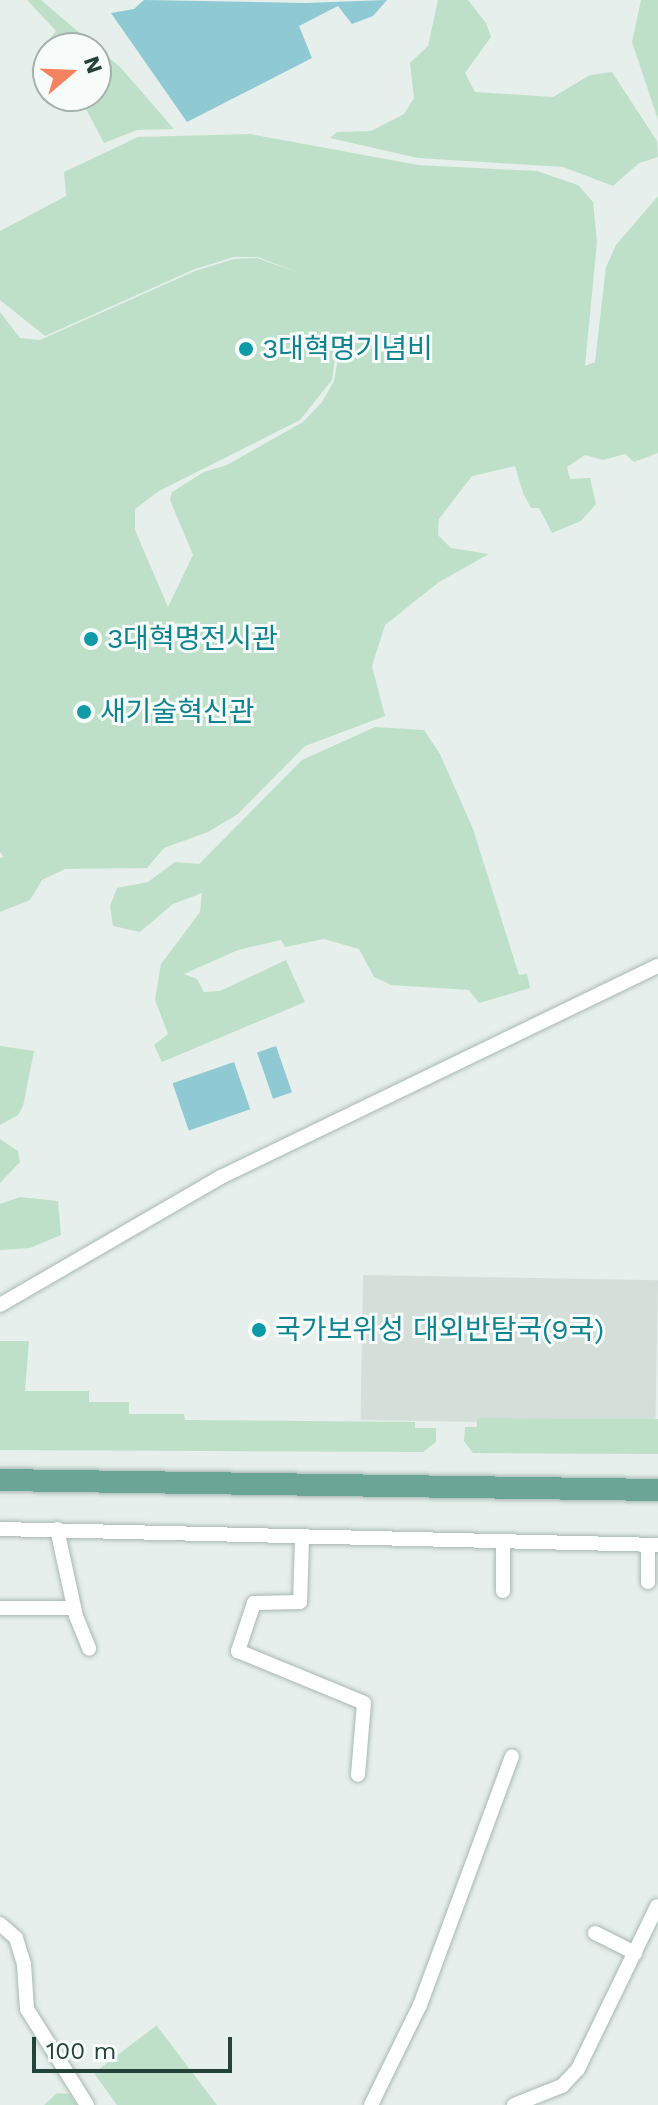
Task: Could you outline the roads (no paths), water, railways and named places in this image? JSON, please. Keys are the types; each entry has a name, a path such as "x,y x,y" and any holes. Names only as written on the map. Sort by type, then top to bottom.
{"main road":[{"path":"0,1480 658,1490"}],"street":[{"path":"0,1305 234,1170 658,966"},
{"path":"0,1529 302,1540 653,1545 648,1582"},
{"path":"57,1529 74,1608 89,1648"},
{"path":"302,1540 300,1602 254,1603 238,1651 364,1703 358,1775"},
{"path":"503,1544 503,1591"},
{"path":"0,1608 74,1608"},
{"path":"371,2105 420,2005 512,1756"},
{"path":"514,2105 562,2086 578,2069 657,1906"},
{"path":"0,1924 16,1938 24,1964 22,1990 27,2009 87,2105"},
{"path":"595,1933 635,1953"}],"water":[{"path":"144,0 306,3 387,0 373,16 352,24 338,6 299,26 312,58 187,122 111,13 134,9"},
{"path":"276,1046 292,1092 273,1099 257,1053"},
{"path":"234,1062 250,1109 189,1130 173,1083"}],"place":[{"name":"3대혁명기념비","path":"246,349"},
{"name":"3대혁명전시관","path":"91,639"},
{"name":"새기술혁신관","path":"84,712"},
{"name":"국가보위성 대외반탐국(9국)","path":"259,1330"}]}
